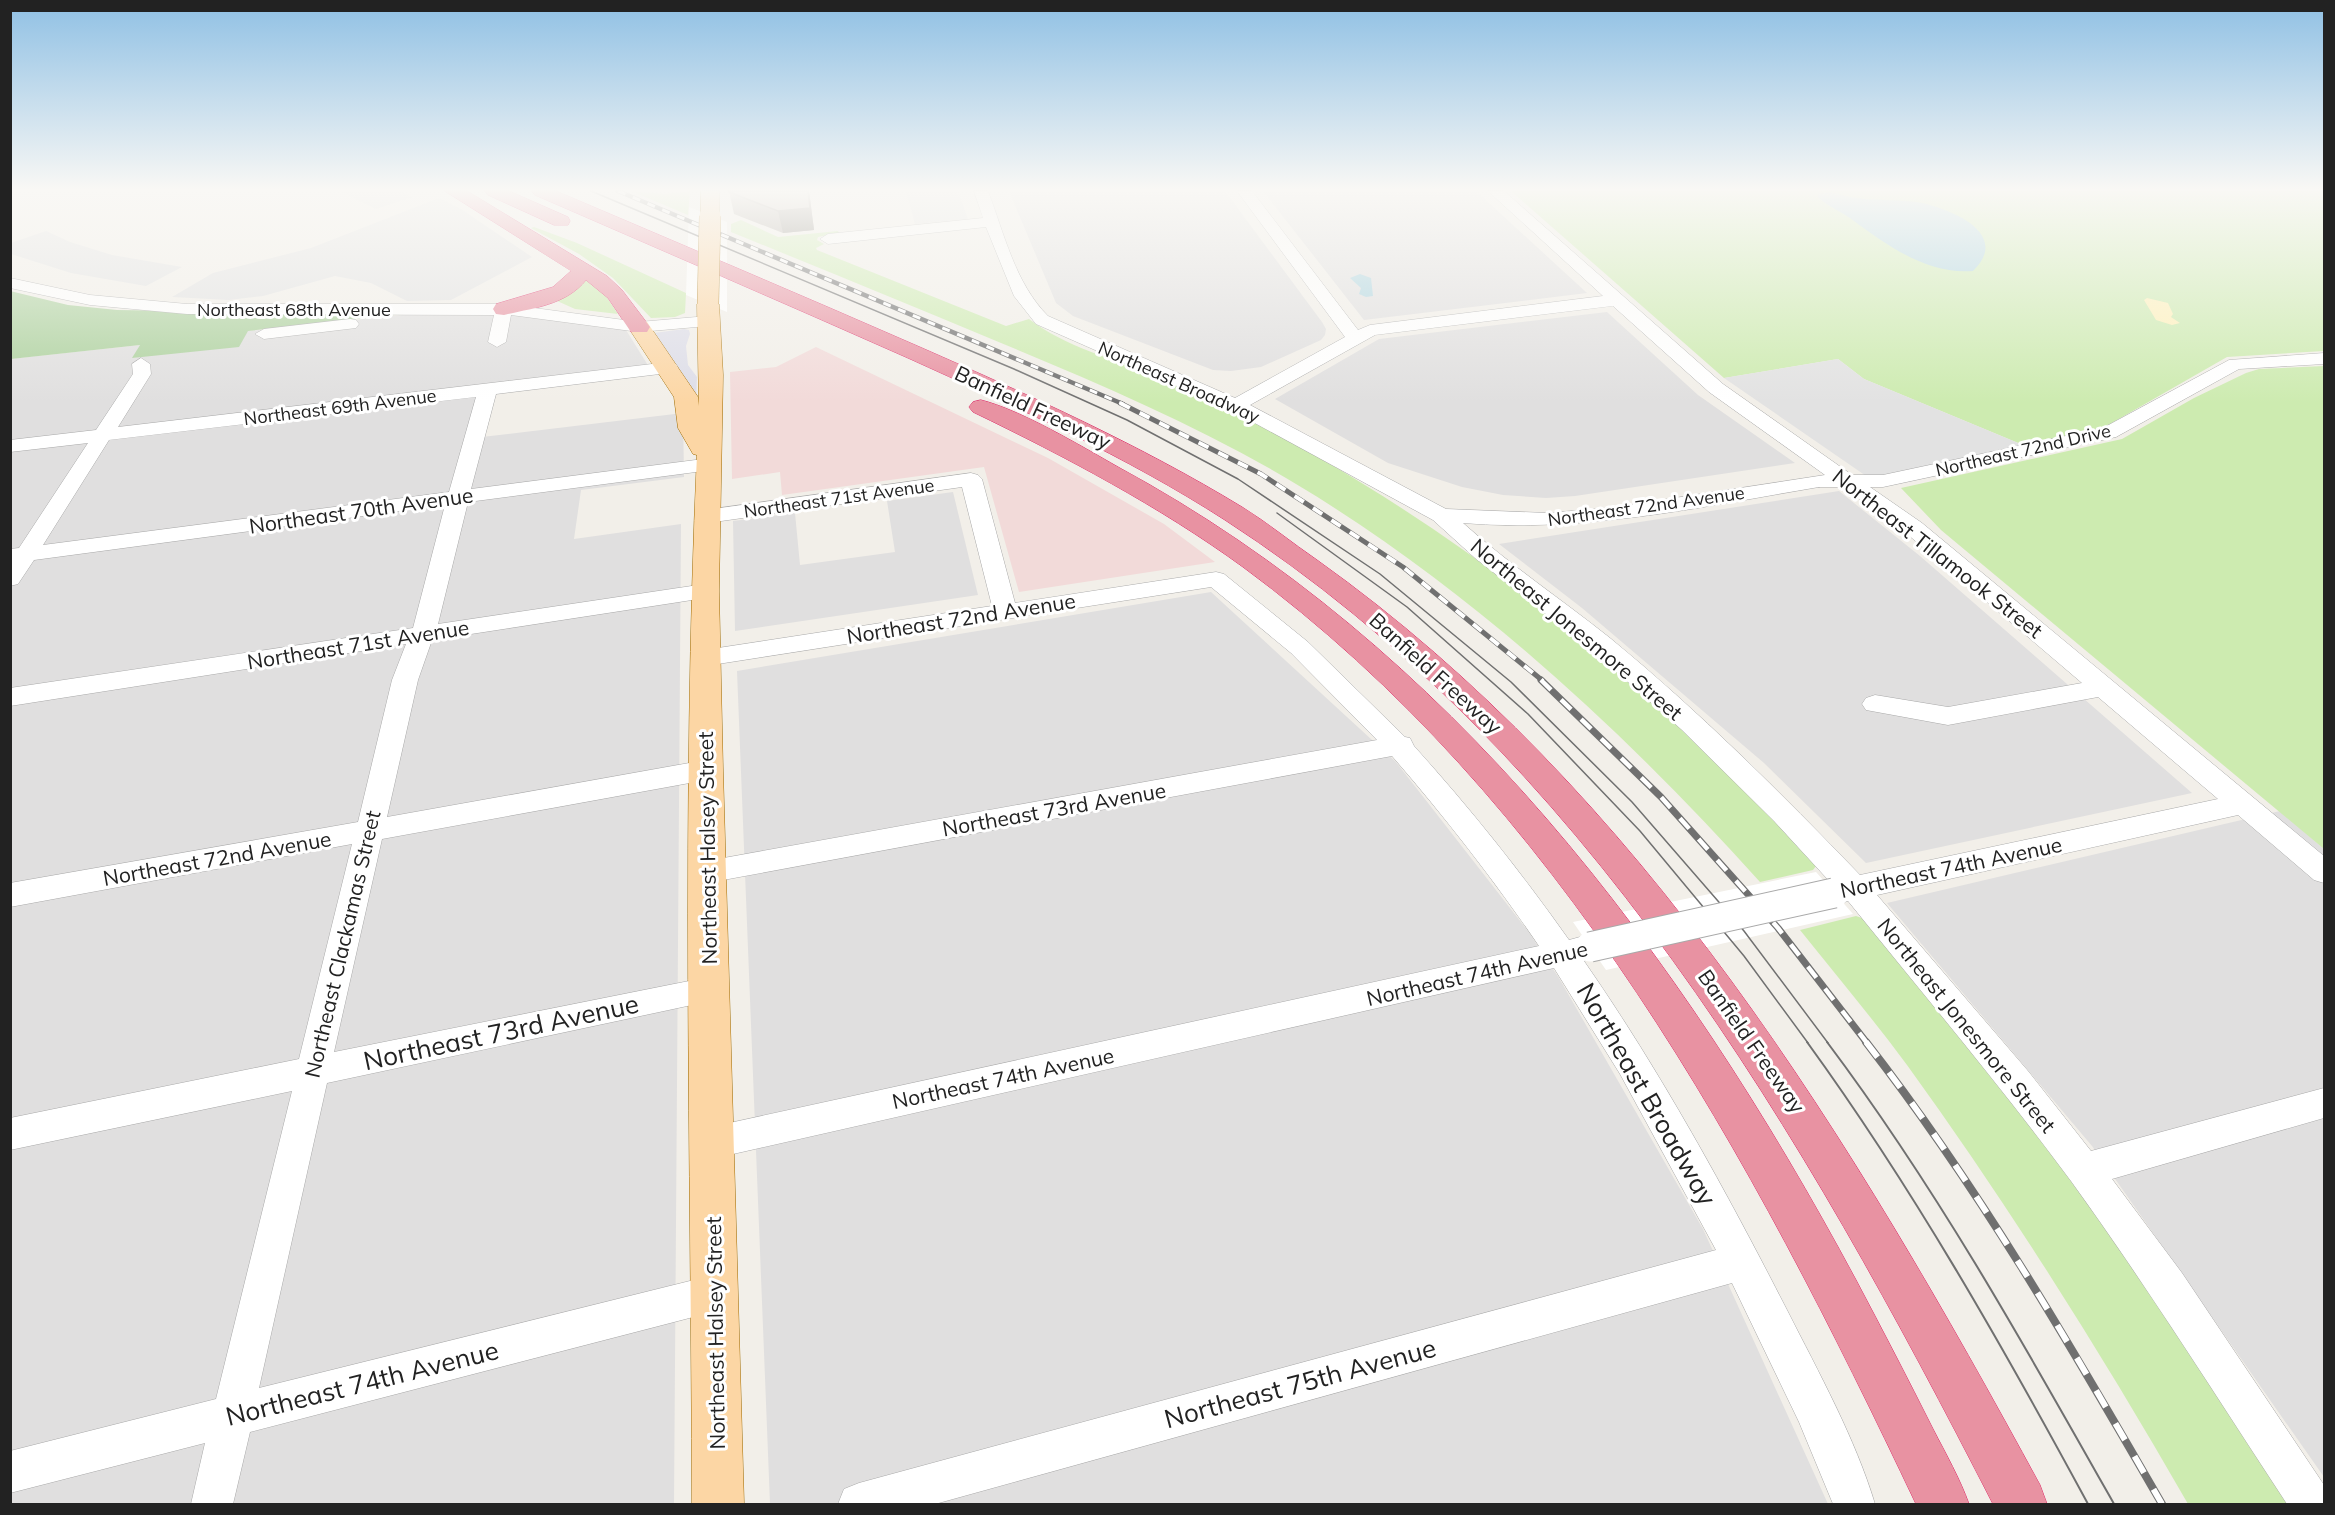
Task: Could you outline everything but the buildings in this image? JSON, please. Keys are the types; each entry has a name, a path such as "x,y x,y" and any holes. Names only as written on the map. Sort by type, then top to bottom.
{"highway":[{"path":"572,262 615,294 639,327"},
{"name":"Banfield Freeway","path":"654,262 952,394 1108,471 1164,503 1255,564 1325,618 1397,681 1446,728 1547,842 1600,909 1706,1061 1826,1267 1942,1504"},
{"name":"Banfield Freeway","path":"703,262 1009,395 1144,461 1239,517 1286,549 1383,623 1433,666 1492,723 1591,828 1647,895 1755,1043 1824,1146 1890,1257 2021,1504"},
{"path":"504,309 560,291 576,280 582,268"}],"main road":[{"name":"Northeast Halsey Street","path":"709,262 708,313 712,375 705,658 718,1504"},
{"path":"639,327 669,368 686,397 690,428 711,464"}],"street":[{"name":"Northeast Broadway","path":"1008,262 1022,297 1028,307 1042,320 1236,405 1441,515"},
{"path":"1297,262 1354,337"},
{"name":"Northeast Tillamook Street","path":"1574,262 1716,388 1850,480 1941,550 2325,872"},
{"name":"Northeast 68th Avenue","path":"10,283 90,300 156,307 504,309 639,327 708,313"},
{"path":"1236,405 1370,330 1617,300"},
{"path":"496,342 504,309"},
{"name":"Northeast 68th Avenue","path":"264,334 400,319 436,310"},
{"name":"Northeast 72nd Drive","path":"1850,480 1883,481 2097,437 2121,428 2225,368 2246,362 2325,358"},
{"path":"10,579 19,555 142,374 141,364"},
{"name":"Northeast 69th Avenue","path":"10,446 669,368"},
{"name":"Northeast Clackamas Street","path":"212,1504 405,680 428,619 458,496 488,389"},
{"name":"Northeast 70th Avenue","path":"19,555 711,464"},
{"name":"Northeast 71st Avenue","path":"707,516 971,479 1005,611"},
{"name":"Northeast 72nd Avenue","path":"1441,515 1501,520 1547,520 1608,515 1819,481 1850,480"},
{"name":"Northeast Jonesmore Street","path":"1441,515 1483,553 1601,644 1743,773 1844,891 2016,1082 2084,1170 2175,1297 2312,1504"},
{"name":"Northeast Broadway","path":"1216,579 1315,661 1401,745 1577,950 1773,1325 1854,1504"},
{"name":"Northeast 72nd Avenue","path":"705,658 1216,579"},
{"name":"Northeast 71st Avenue","path":"10,697 705,591"},
{"path":"1875,704 1948,716 2104,687"},
{"name":"Northeast 73rd Avenue","path":"707,872 1401,745"},
{"name":"Northeast 72nd Avenue","path":"10,895 706,770"},
{"name":"Northeast 74th Avenue","path":"711,1143 2243,804"},
{"name":"Northeast 73rd Avenue","path":"10,1134 709,990"},
{"path":"2084,1170 2325,1103"},
{"name":"Northeast 75th Avenue","path":"859,1504 1741,1262"},
{"name":"Northeast 74th Avenue","path":"10,1472 714,1294"}],"shaded area":[{"path":"35,262 151,262 182,267 146,286 71,273"},
{"path":"257,262 523,262 451,300 407,301 371,283 335,276 263,296 229,300 172,297 213,273"},
{"path":"1039,262 1277,262 1326,329 1321,340 1261,367 1231,371 1213,370 1073,316 1056,303"},
{"path":"1318,262 1553,262 1587,293 1364,320"},
{"path":"1607,312 1698,395 1795,463 1575,496 1546,498 1503,495 1462,487 1388,463 1275,399 1379,339"},
{"path":"402,315 524,315 626,330 654,375 494,394 482,437 683,413 684,477 581,490 574,539 681,524 674,1504 11,1504 10,359 140,345 133,358 248,331"},
{"path":"689,330 690,334 686,346 688,365 697,377 696,402 654,333"},
{"path":"816,347 1048,458 1164,524 1215,562 1019,592 984,467 782,495 780,472 732,479 730,372 776,367"},
{"path":"1838,359 1864,379 2023,445 1869,478 1724,378"},
{"path":"1839,491 1920,556 2192,793 1866,863 1764,763 1582,608 1499,544"},
{"path":"953,492 978,595 735,631 733,521 795,513 800,565 895,552 887,501"},
{"path":"1211,592 1396,762 1528,931 1559,978 1703,1229 1828,1504 770,1504 737,671"},
{"path":"2280,811 2324,849 2324,1477 2092,1146 1887,903"}],"green space":[{"path":"590,262 618,262 686,293 685,313 675,317 651,318 613,278"},
{"path":"803,262 846,262 1006,326 1029,319 1074,345 1157,377 1239,415 1372,489 1477,560 1578,637 1673,720 1732,776 1816,866 1813,870 1760,882 1662,778 1559,680 1450,590 1333,507 1251,458 1165,415"},
{"path":"1592,262 2324,262 2324,351 2227,357 2110,424 2092,431 2023,445 1864,379 1838,359 1724,378"},
{"path":"586,279 606,296 618,314 575,309 555,300"},
{"path":"10,291 68,305 117,310 404,314 248,331 239,347 132,358 140,345 11,359"},
{"path":"2324,366 2324,849 1941,530 1901,488 2122,439 2194,398 2259,369"},
{"path":"1856,916 1865,919 1984,1061 2247,1424 2291,1504 2188,1504 2088,1336 1982,1172 1894,1048 1800,930"}],"sand":[{"path":"2147,298 2168,303 2173,314 2171,317 2180,323 2172,325 2156,320 2144,300"}],"water":[{"path":"1920,262 1980,262 1973,271 1956,271"},
{"path":"1360,274 1371,278 1373,296 1366,297 1359,294 1361,288 1350,278"}],"pier":[{"path":"687,262 727,262 727,312 686,295"},
{"path":"1816,872 1853,914 1606,970 1573,922"}],"tram line":[{"path":"759,262 1014,369 1127,420 1238,479 1380,574 1511,682 1632,802 1744,931 1828,1043"},
{"path":"1277,513 1407,607 1528,714 1640,831 1744,956 1808,1043"},
{"path":"1807,1042 1884,1153 1920,1210 2023,1385 2088,1504"},
{"path":"1827,1042 1867,1097 1942,1210 2013,1327 2114,1504"}],"railway":[{"path":"786,262 1123,404"},
{"path":"1120,403 1261,474 1403,567 1543,681"},
{"path":"1541,680 1661,797 1778,928 1867,1043"},
{"path":"1866,1042 1947,1153 1985,1210 2058,1326 2162,1504"}]}
